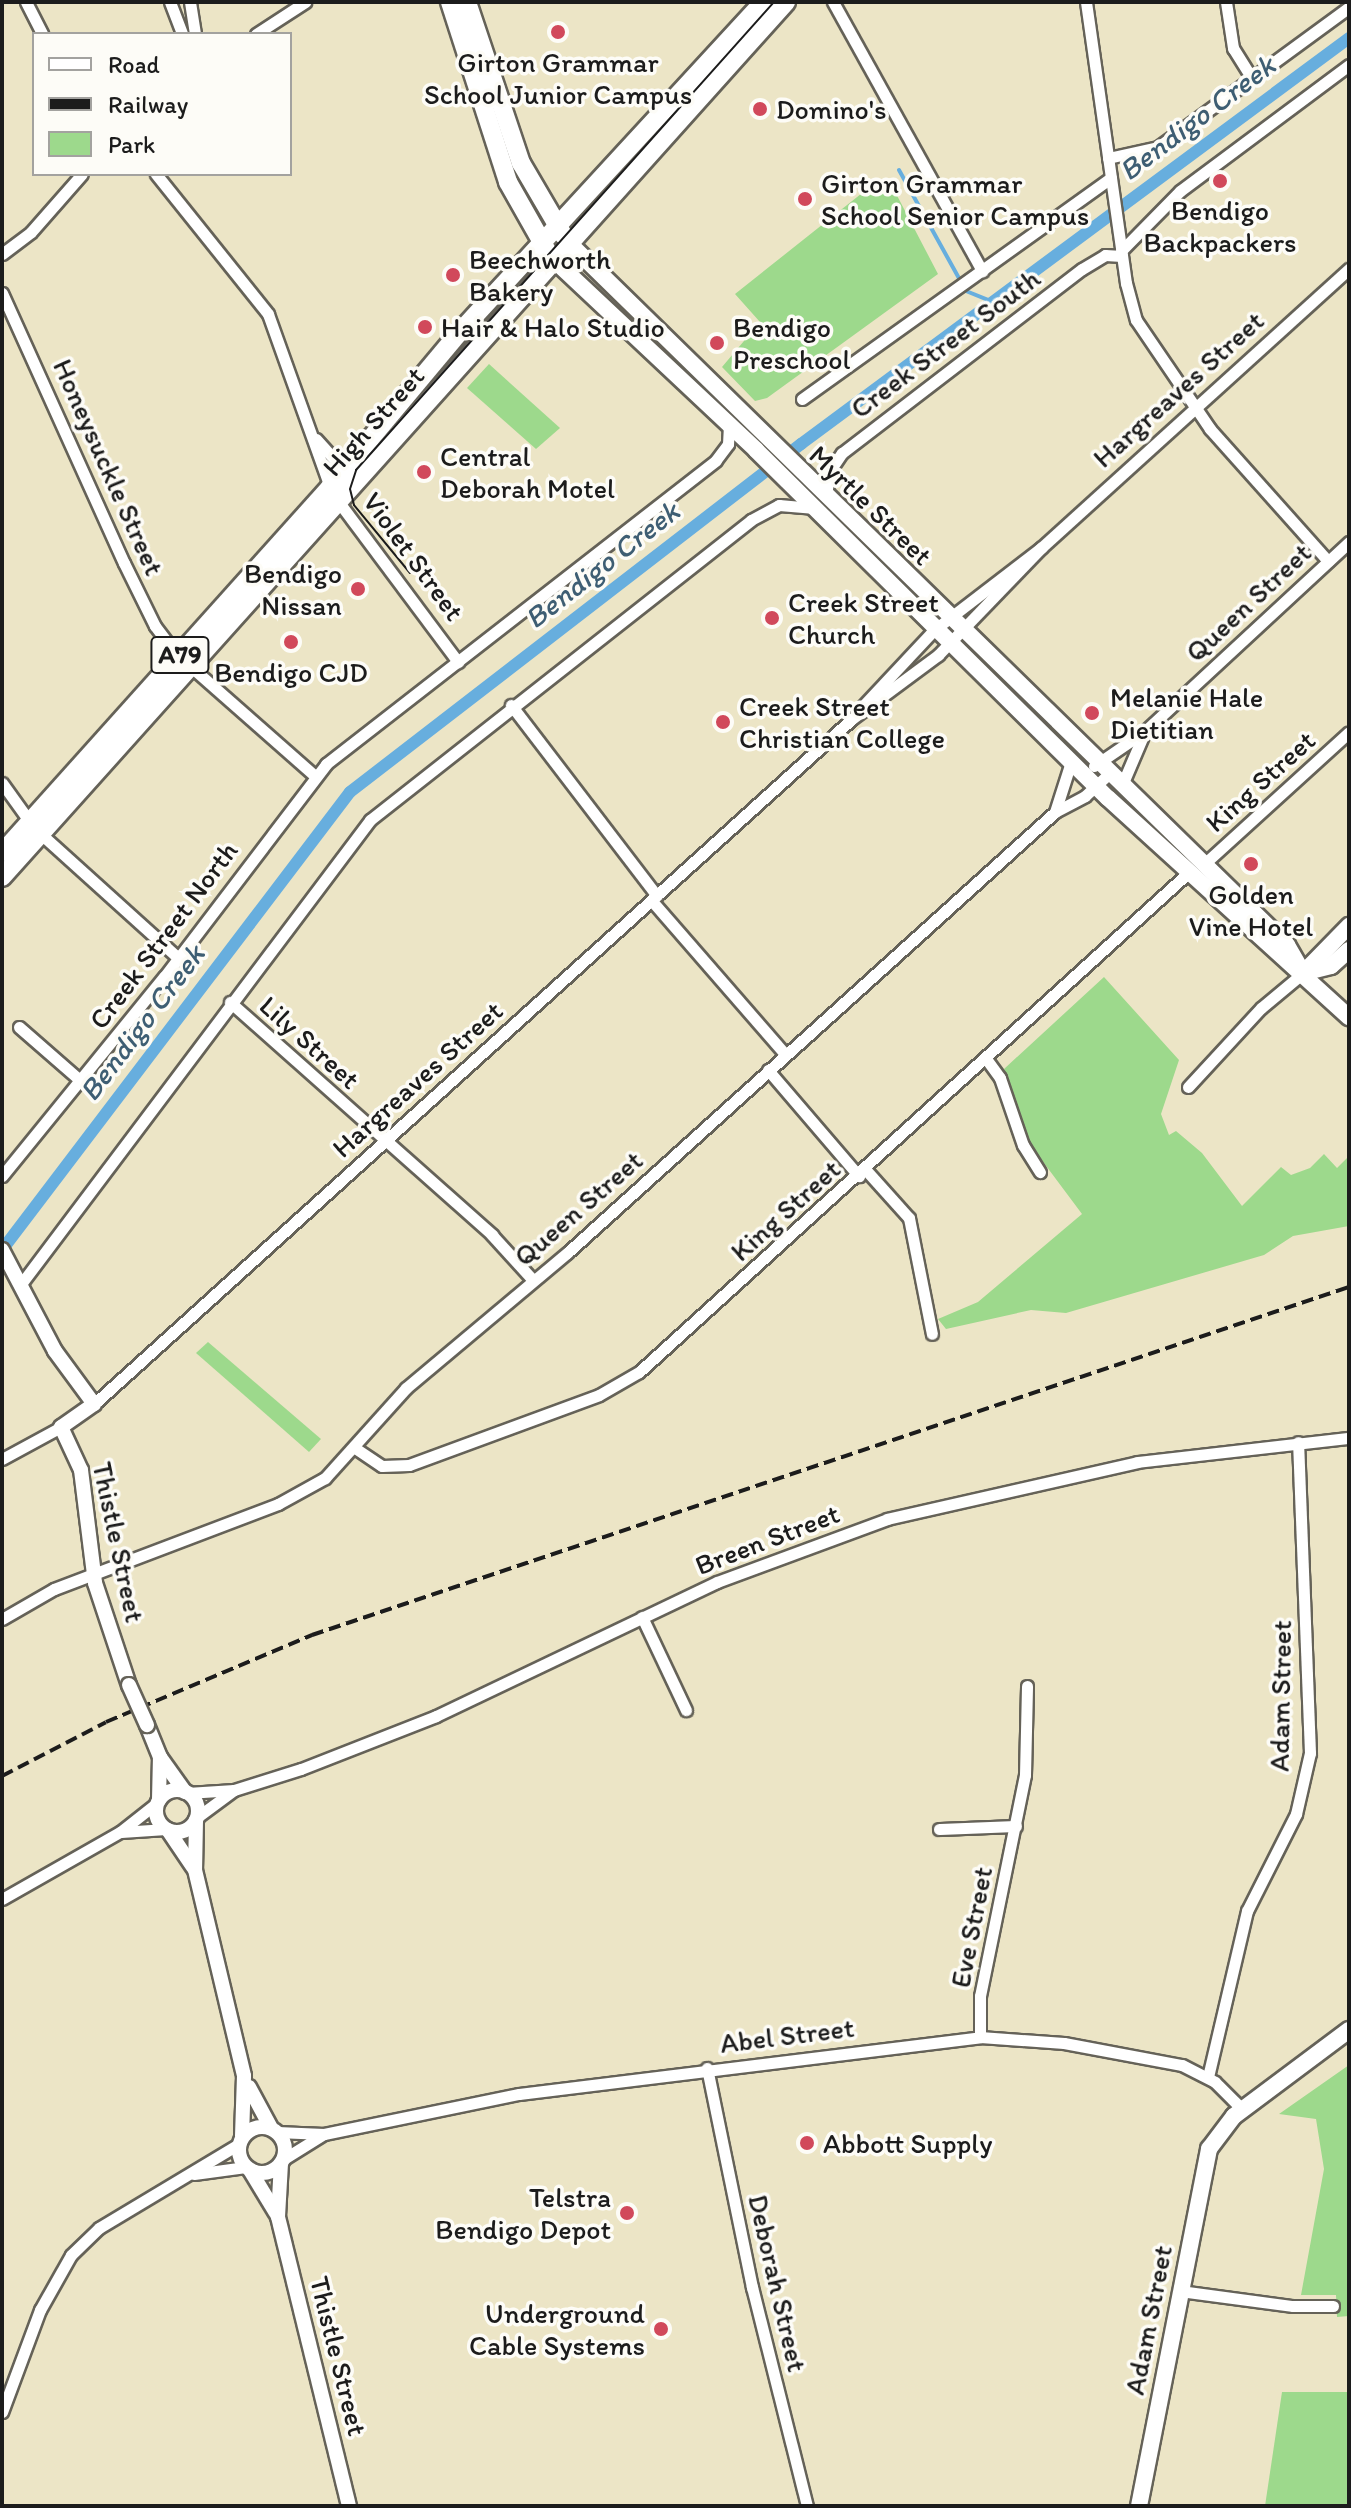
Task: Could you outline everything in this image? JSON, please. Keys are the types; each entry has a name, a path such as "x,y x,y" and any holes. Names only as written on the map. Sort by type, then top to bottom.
{"highway":[{"path":"450,2 508,182 541,244 555,261"},
{"path":"467,2 521,163 570,244"},
{"name":"High Street","path":"2,877 36,828 412,406 541,244 763,2"},
{"name":"High Street","path":"412,406 555,261 786,2"},
{"name":"High Street","path":"2,853 36,828"}],"main road":[{"name":"Myrtle Street","path":"570,244 762,446 949,617 1287,945 1303,973"},
{"name":"Myrtle Street","path":"555,261 729,424 762,446"},
{"name":"Myrtle Street","path":"821,502 934,630 1281,960 1303,973 1341,1004 1349,1017"},
{"path":"1303,973 1349,926"},
{"path":"1303,973 1331,966 1349,950"},
{"name":"Adam Street","path":"1139,2506 1209,2149 1219,2131 1242,2109 1349,2030"}],"street":[{"path":"26,2 41,32"},
{"path":"170,2 181,32"},
{"path":"190,2 195,32"},
{"path":"259,32 305,2"},
{"path":"1086,2 1121,253 1141,330 1196,408 1328,561"},
{"path":"1226,2 1233,48 1252,79"},
{"path":"832,4 982,271"},
{"path":"1108,158 1154,150 1349,7"},
{"name":"Creek Street South","path":"821,502 829,472 842,453 1082,269 1102,257 1121,253 1180,191 1349,65"},
{"path":"2,254 31,232 80,176"},
{"name":"Violet Street","path":"158,176 268,314 334,494 458,662"},
{"path":"802,399 1111,178"},
{"name":"Hargreaves Street","path":"2,1459 61,1427 94,1404 853,718 949,644 1041,548 1349,269"},
{"name":"Honeysuckle Street","path":"2,293 41,369 124,563 155,626 183,661 315,776"},
{"name":"Creek Street North","path":"2,1176 81,1081 315,776 716,460 728,444 729,424"},
{"name":"Violet Street","path":"313,436 350,476"},
{"path":"24,1290 40,1257 370,820 511,705 758,515 783,505 821,502"},
{"name":"Queen Street","path":"1109,774 1145,731 1349,542"},
{"name":"Hargreaves Street","path":"853,718 934,630 1041,548"},
{"path":"511,705 655,899 785,1054"},
{"name":"Queen Street","path":"93,1573 278,1504 325,1478 406,1388 533,1280 1090,781 1109,774 1145,731"},
{"name":"King Street","path":"1203,865 1349,732"},
{"path":"1055,812 1071,762"},
{"path":"2,783 36,828 177,957"},
{"name":"King Street","path":"355,1448 382,1466 409,1465 609,1390 656,1359 987,1060 1188,873"},
{"path":"1188,1087 1261,1008 1303,973"},
{"name":"Lily Street","path":"230,1002 492,1235 533,1280"},
{"path":"19,1027 81,1081"},
{"path":"987,1060 997,1072 1023,1145 1040,1172"},
{"path":"768,1070 862,1173 909,1218 932,1334"},
{"path":"2,1250 55,1351 94,1404"},
{"name":"Thistle Street","path":"61,1427 81,1470 93,1573 129,1685 160,1757 186,1793"},
{"name":"Breen Street","path":"186,1793 234,1790 436,1716 717,1582 919,1510 1137,1462 1349,1438"},
{"name":"Adam Street","path":"1208,2077 1247,1911 1296,1814 1309,1763 1309,1635 1298,1442"},
{"path":"2,1619 93,1573"},
{"path":"642,1617 686,1710"},
{"name":"Eve Street","path":"980,2037 980,1996 1016,1826 1028,1740 1027,1686"},
{"name":"Thistle Street","path":"158,1801 160,1757"},
{"name":"Breen Street","path":"196,1819 234,1790"},
{"path":"2,1899 120,1832 174,1791 186,1793 196,1804 195,1870 244,2076 284,2145 282,2162 270,2171 224,2166 178,2179"},
{"path":"158,1801 158,1820 195,1870"},
{"path":"120,1832 187,1829 196,1819"},
{"path":"939,1829 1016,1826"},
{"name":"Abel Street","path":"274,2130 324,2134 465,2102 707,2068 980,2037 1084,2046 1182,2065 1208,2077 1242,2109"},
{"name":"Deborah Street","path":"707,2068 752,2287 807,2506"},
{"path":"244,2076 241,2140 248,2168"},
{"path":"2,2412 40,2310 71,2255 99,2228 241,2140 255,2127 274,2130"},
{"name":"Abel Street","path":"282,2162 324,2134"},
{"name":"Thistle Street","path":"278,2217 282,2162"},
{"name":"Thistle Street","path":"248,2168 278,2217 349,2506"},
{"path":"1180,2291 1293,2306 1333,2306"}],"green space":[{"path":"876,182 891,184 938,274 767,398 755,401 722,367 760,322 735,294"},
{"path":"489,364 560,428 536,449 467,388"},
{"path":"1104,977 1179,1060 1161,1114 1169,1135 1176,1131 1202,1153 1242,1206 1281,1167 1291,1175 1310,1168 1324,1154 1337,1168 1349,1156 1349,1226 1293,1236 1264,1255 1066,1313 1031,1310 946,1329 938,1319 978,1302 1082,1214 1029,1143 1004,1069"},
{"path":"208,1342 321,1439 309,1452 196,1353"},
{"path":"1349,2065 1349,2316 1337,2317 1336,2295 1301,2295 1324,2169 1316,2119 1279,2114"},
{"path":"1282,2392 1349,2392 1349,2506 1265,2506"}],"waterway":[{"name":"Bendigo Creek","path":"2,1250 350,792 801,444 1349,38"},
{"path":"899,170 966,291 993,302"}],"tram line":[{"path":"410,573 354,505 350,489 356,470 774,2"}],"railway":[{"path":"2,1776 106,1722 312,1635 1349,1287"}],"place":[{"name":"Girton Grammar School Junior Campus","path":"558,32"},
{"name":"Domino's","path":"760,109"},
{"name":"Bendigo Backpackers","path":"1220,181"},
{"name":"Girton Grammar School Senior Campus","path":"805,199"},
{"name":"Beechworth Bakery","path":"453,275"},
{"name":"Hair & Halo Studio","path":"425,327"},
{"name":"Bendigo Preschool","path":"717,343"},
{"name":"Central Deborah Motel","path":"424,472"},
{"name":"Bendigo Nissan","path":"358,589"},
{"name":"Creek Street Church","path":"772,618"},
{"name":"Bendigo CJD","path":"291,642"},
{"name":"Melanie Hale Dietitian","path":"1092,713"},
{"name":"Creek Street Christian College","path":"723,722"},
{"name":"Golden Vine Hotel","path":"1251,864"},
{"name":"Abbott Supply","path":"807,2143"},
{"name":"Telstra Bendigo Depot","path":"627,2213"},
{"name":"Underground Cable Systems","path":"661,2329"}]}
